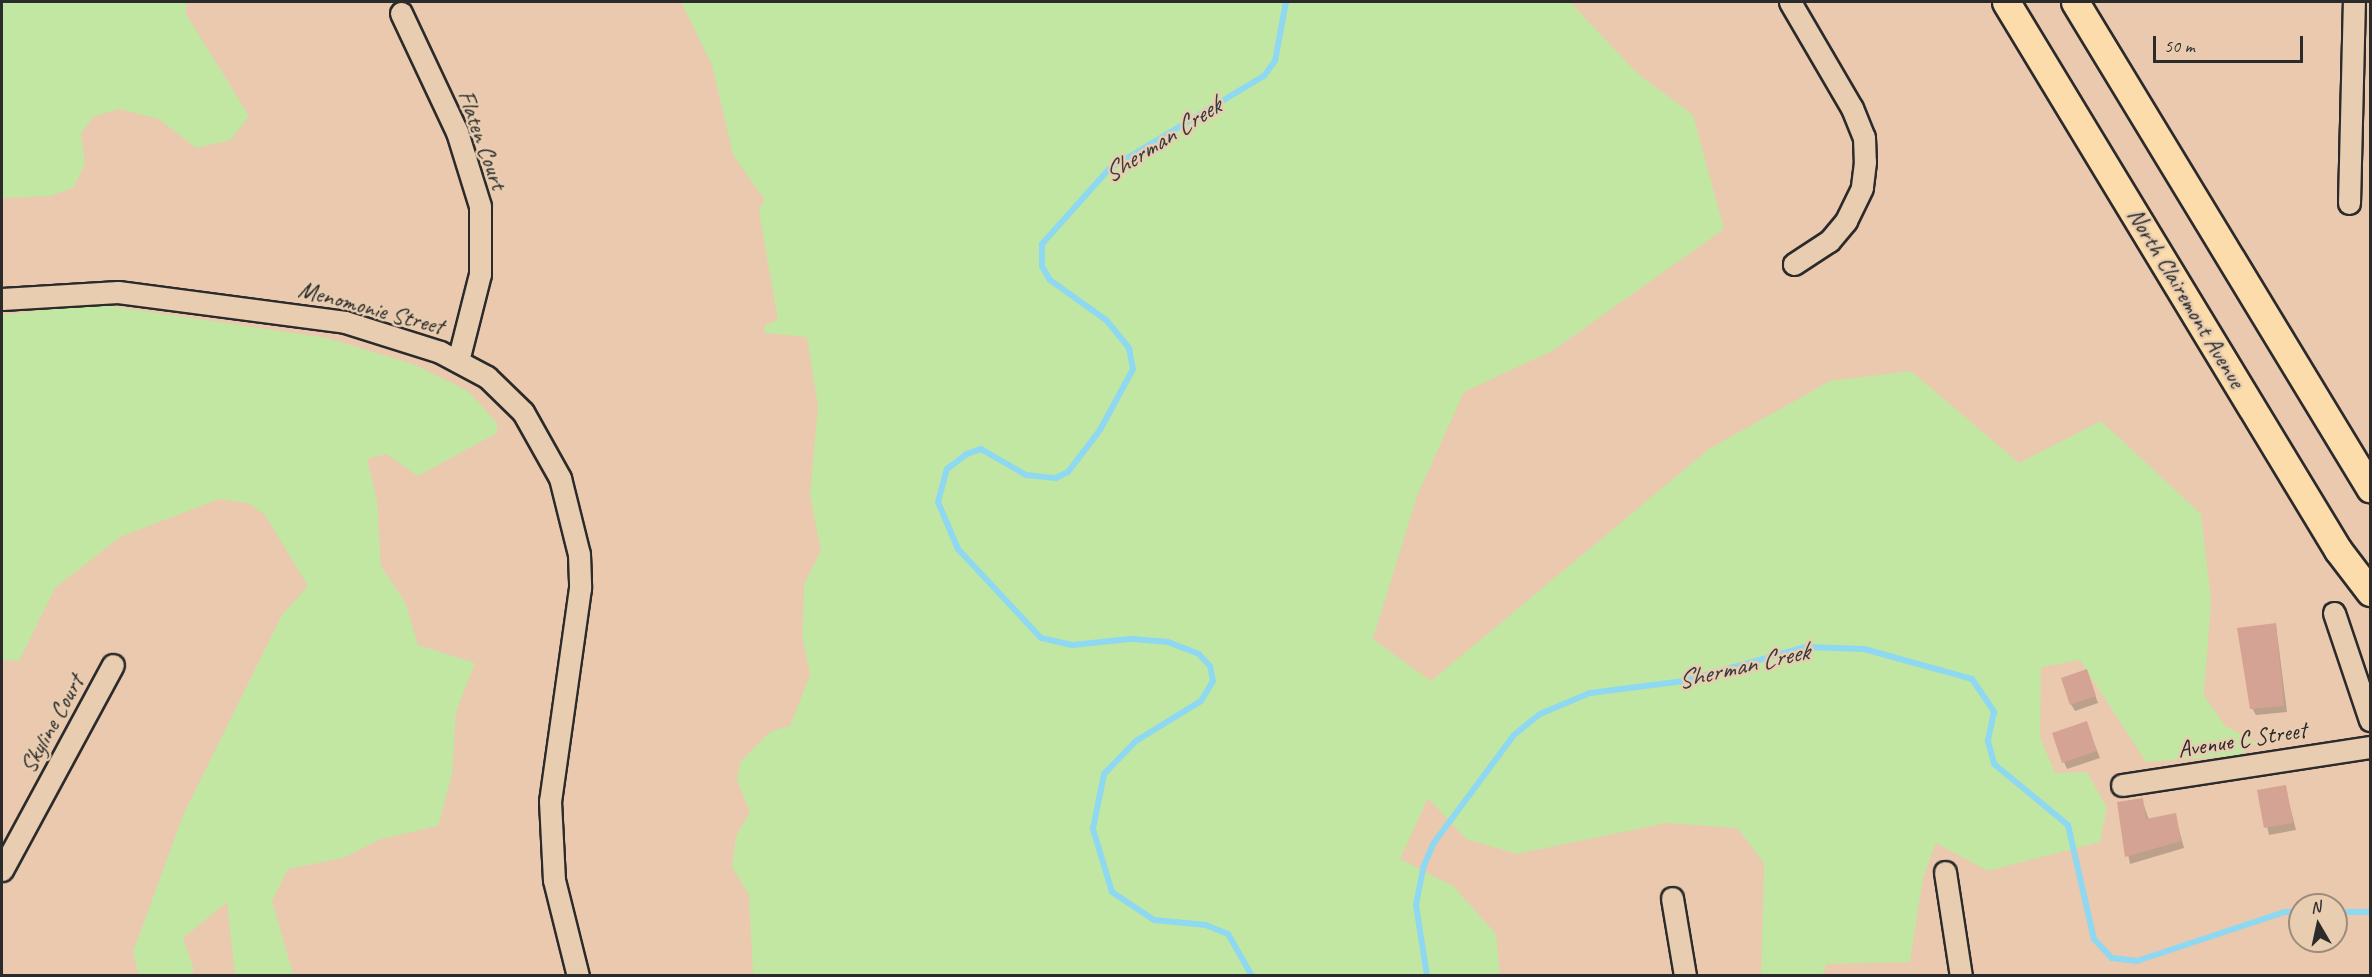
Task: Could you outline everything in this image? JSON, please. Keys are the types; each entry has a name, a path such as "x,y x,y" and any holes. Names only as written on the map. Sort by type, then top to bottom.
{"main road":[{"name":"North Clairemont Avenue","path":"2006,2 2338,550 2370,592"},
{"path":"2075,2 2370,488"}],"street":[{"path":"1790,2 1852,108 1864,137 1865,162 1862,188 1846,221 1829,241 1794,264"},
{"path":"2349,203 2354,2"},
{"name":"Flaten Court","path":"401,13 457,132 480,206 480,273 458,361"},
{"name":"Menomonie Street","path":"2,299 118,292 279,310 407,339 458,361 487,377 523,412 560,478 573,520 580,588 552,770 550,834 556,890 578,975"},
{"path":"2334,613 2370,720"},
{"name":"Skyline Court","path":"2,870 113,664"},
{"name":"Avenue C Street","path":"2122,785 2370,747"},
{"path":"1945,872 1961,975"},
{"path":"1672,898 1684,975"}],"green space":[{"path":"2,2 186,2 186,14 249,116 231,140 196,148 159,119 119,109 93,117 81,134 85,164 73,188 50,196 2,198"},
{"path":"681,2 1570,2 1637,73 1693,115 1724,229 1552,351 1464,392 1417,496 1373,639 1431,681 1709,449 1830,381 1911,371 2019,463 2101,421 2201,514 2211,601 2204,695 2225,726 2257,743 2240,755 2146,762 2080,660 2041,667 2040,737 2055,773 2087,772 2107,808 2100,842 1988,871 1936,843 1923,878 1910,962 1827,964 1822,975 1761,975 1764,863 1737,828 1666,823 1517,854 1466,839 1428,798 1400,859 1453,886 1496,934 1500,975 753,975 749,895 732,867 736,836 750,812 737,780 741,761 771,731 790,726 810,675 802,635 804,585 821,550 810,495 818,406 807,337 764,333 765,325 778,320 759,212 764,199 733,155 712,65"},
{"path":"96,304 327,338 413,364 468,391 497,423 497,433 418,476 386,454 367,459 377,500 381,566 406,604 418,645 475,663 456,712 452,775 438,826 381,839 343,858 288,869 272,901 293,973 298,975 235,975 227,902 183,938 194,970 191,975 139,975 133,952 184,813 282,615 308,586 265,515 248,503 219,499 120,537 55,588 19,661 2,660 2,315"}],"building":[{"path":"2276,623 2284,706 2250,709 2237,628"},
{"path":"2087,669 2096,696 2070,705 2061,678"},
{"path":"2087,721 2097,751 2062,763 2052,733"},
{"path":"2286,785 2293,823 2264,828 2257,790"},
{"path":"2143,798 2146,819 2176,813 2181,841 2125,857 2117,802"}],"waterway":[{"name":"Sherman Creek","path":"1252,976 1228,934 1206,925 1154,920 1112,892 1093,829 1104,774 1136,741 1201,701 1213,681 1210,666 1199,654 1168,642 1130,639 1072,645 1041,638 958,549 938,502 947,469 967,454 981,449 1026,475 1056,478 1068,472 1100,430 1133,369 1129,348 1106,320 1050,280 1042,266 1042,244 1109,169 1264,76 1275,61 1286,2"},
{"name":"Sherman Creek","path":"1427,976 1416,905 1423,868 1433,844 1514,735 1540,714 1590,693 1684,681 1805,647 1864,649 1972,679 1994,712 1988,741 1994,764 2068,825 2094,939 2112,958 2137,961 2288,912"},
{"name":"Sherman Creek","path":"2348,912 2370,912"}]}
